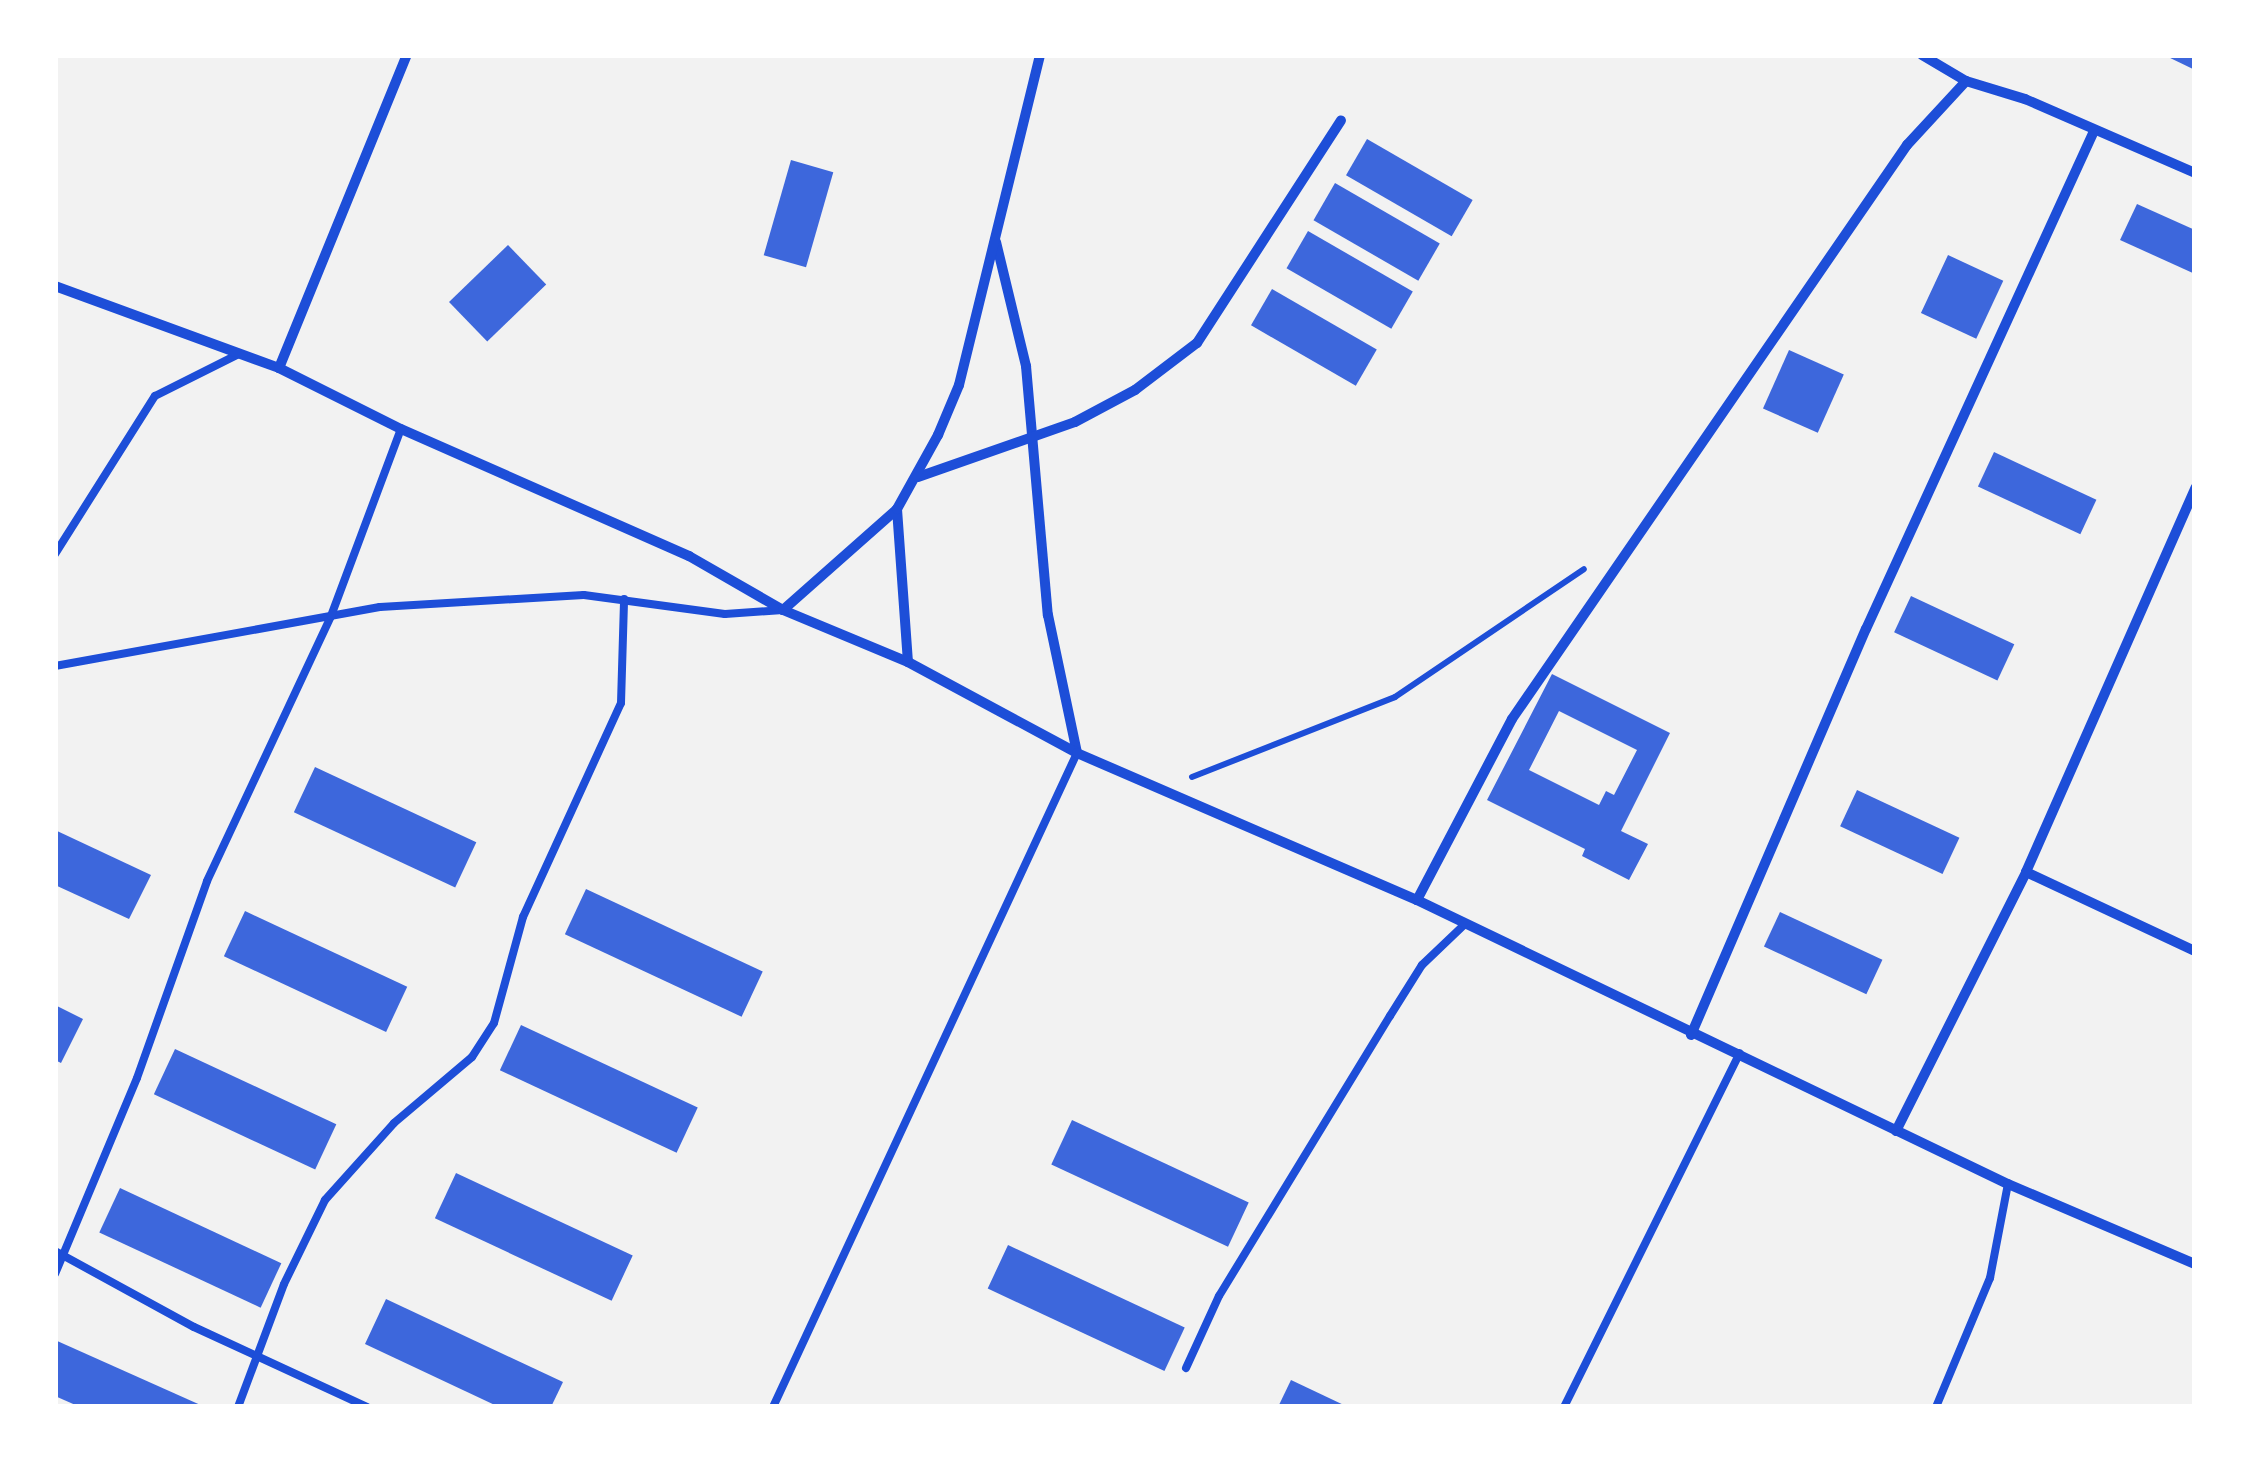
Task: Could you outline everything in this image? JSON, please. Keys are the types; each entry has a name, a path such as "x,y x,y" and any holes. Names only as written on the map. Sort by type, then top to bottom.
{"street":[{"path":"279,368 407,55"},
{"path":"782,610 897,509 917,478 958,385 979,283 996,241 1040,55"},
{"path":"1922,55 1966,81 2195,173"},
{"path":"1416,900 1512,719 1906,145 1966,81"},
{"path":"917,478 1031,438 1135,390 1198,343 1342,120"},
{"path":"1692,1035 1866,629 2094,131"},
{"path":"996,241 1026,366 1048,615 1077,753"},
{"path":"55,286 279,368 400,429 689,556 782,610 908,662 1077,753 1416,900 1692,1035 1740,1052 1896,1132 2195,1264"},
{"path":"1896,1132 2026,872 2195,488"},
{"path":"897,509 908,662"},
{"path":"2026,872 2195,951"}],"lane":[{"path":"55,554 154,396 239,354"},
{"path":"55,1274 59,1253 138,1078 207,882 331,616 400,429"},
{"path":"55,666 331,616 548,597 624,599 724,614 782,610"},
{"path":"238,1407 257,1353 325,1200 394,1123 472,1057 494,1023 523,917 622,702 624,599"},
{"path":"773,1407 1077,753"},
{"path":"1186,1368 1218,1296 1406,990 1463,926"},
{"path":"1564,1407 1740,1052"},
{"path":"1936,1407 1990,1278 2008,1184"},
{"path":"59,1253 367,1407"}],"path":[{"path":"1162,788 1395,698 1591,564"}],"building":[{"path":"2164,55 2195,55 2195,70"},
{"path":"1367,139 1473,200 1452,236 1346,175"},
{"path":"791,160 833,172 806,267 764,255"},
{"path":"1335,183 1440,244 1418,281 1314,220"},
{"path":"2137,204 2195,230 2195,274 2120,240"},
{"path":"1308,231 1413,292 1391,329 1286,268"},
{"path":"508,245 546,285 487,342 449,302"},
{"path":"1948,255 2003,281 1976,339 1921,313"},
{"path":"1272,289 1377,350 1356,386 1251,325"},
{"path":"1789,350 1844,374 1818,433 1763,408"},
{"path":"1994,452 2096,500 2080,534 1978,486"},
{"path":"1911,596 2014,644 1997,680 1894,632"},
{"path":"1552,674 1670,733 1621,831 1648,844 1629,880 1582,856 1585,849 1487,800","holes":["1559,711 1637,750 1614,795 1606,791 1599,805 1529,770"]},
{"path":"315,767 476,842 455,888 294,812"},
{"path":"1857,790 1959,838 1943,874 1840,826"},
{"path":"55,830 151,875 129,919 55,885"},
{"path":"586,889 763,971 742,1017 565,934"},
{"path":"245,911 407,987 386,1032 224,956"},
{"path":"1780,912 1882,960 1866,994 1764,946"},
{"path":"55,1005 83,1019 61,1063 55,1060"},
{"path":"521,1025 698,1107 677,1153 500,1070"},
{"path":"175,1049 336,1124 315,1170 154,1094"},
{"path":"1072,1120 1249,1202 1228,1247 1051,1164"},
{"path":"456,1173 633,1255 612,1301 435,1218"},
{"path":"120,1188 281,1263 261,1308 99,1232"},
{"path":"1008,1245 1185,1327 1164,1371 988,1289"},
{"path":"386,1299 563,1382 551,1407 499,1407 365,1344"},
{"path":"55,1340 205,1407 80,1407 55,1396"},
{"path":"1291,1380 1348,1407 1278,1407"}]}
